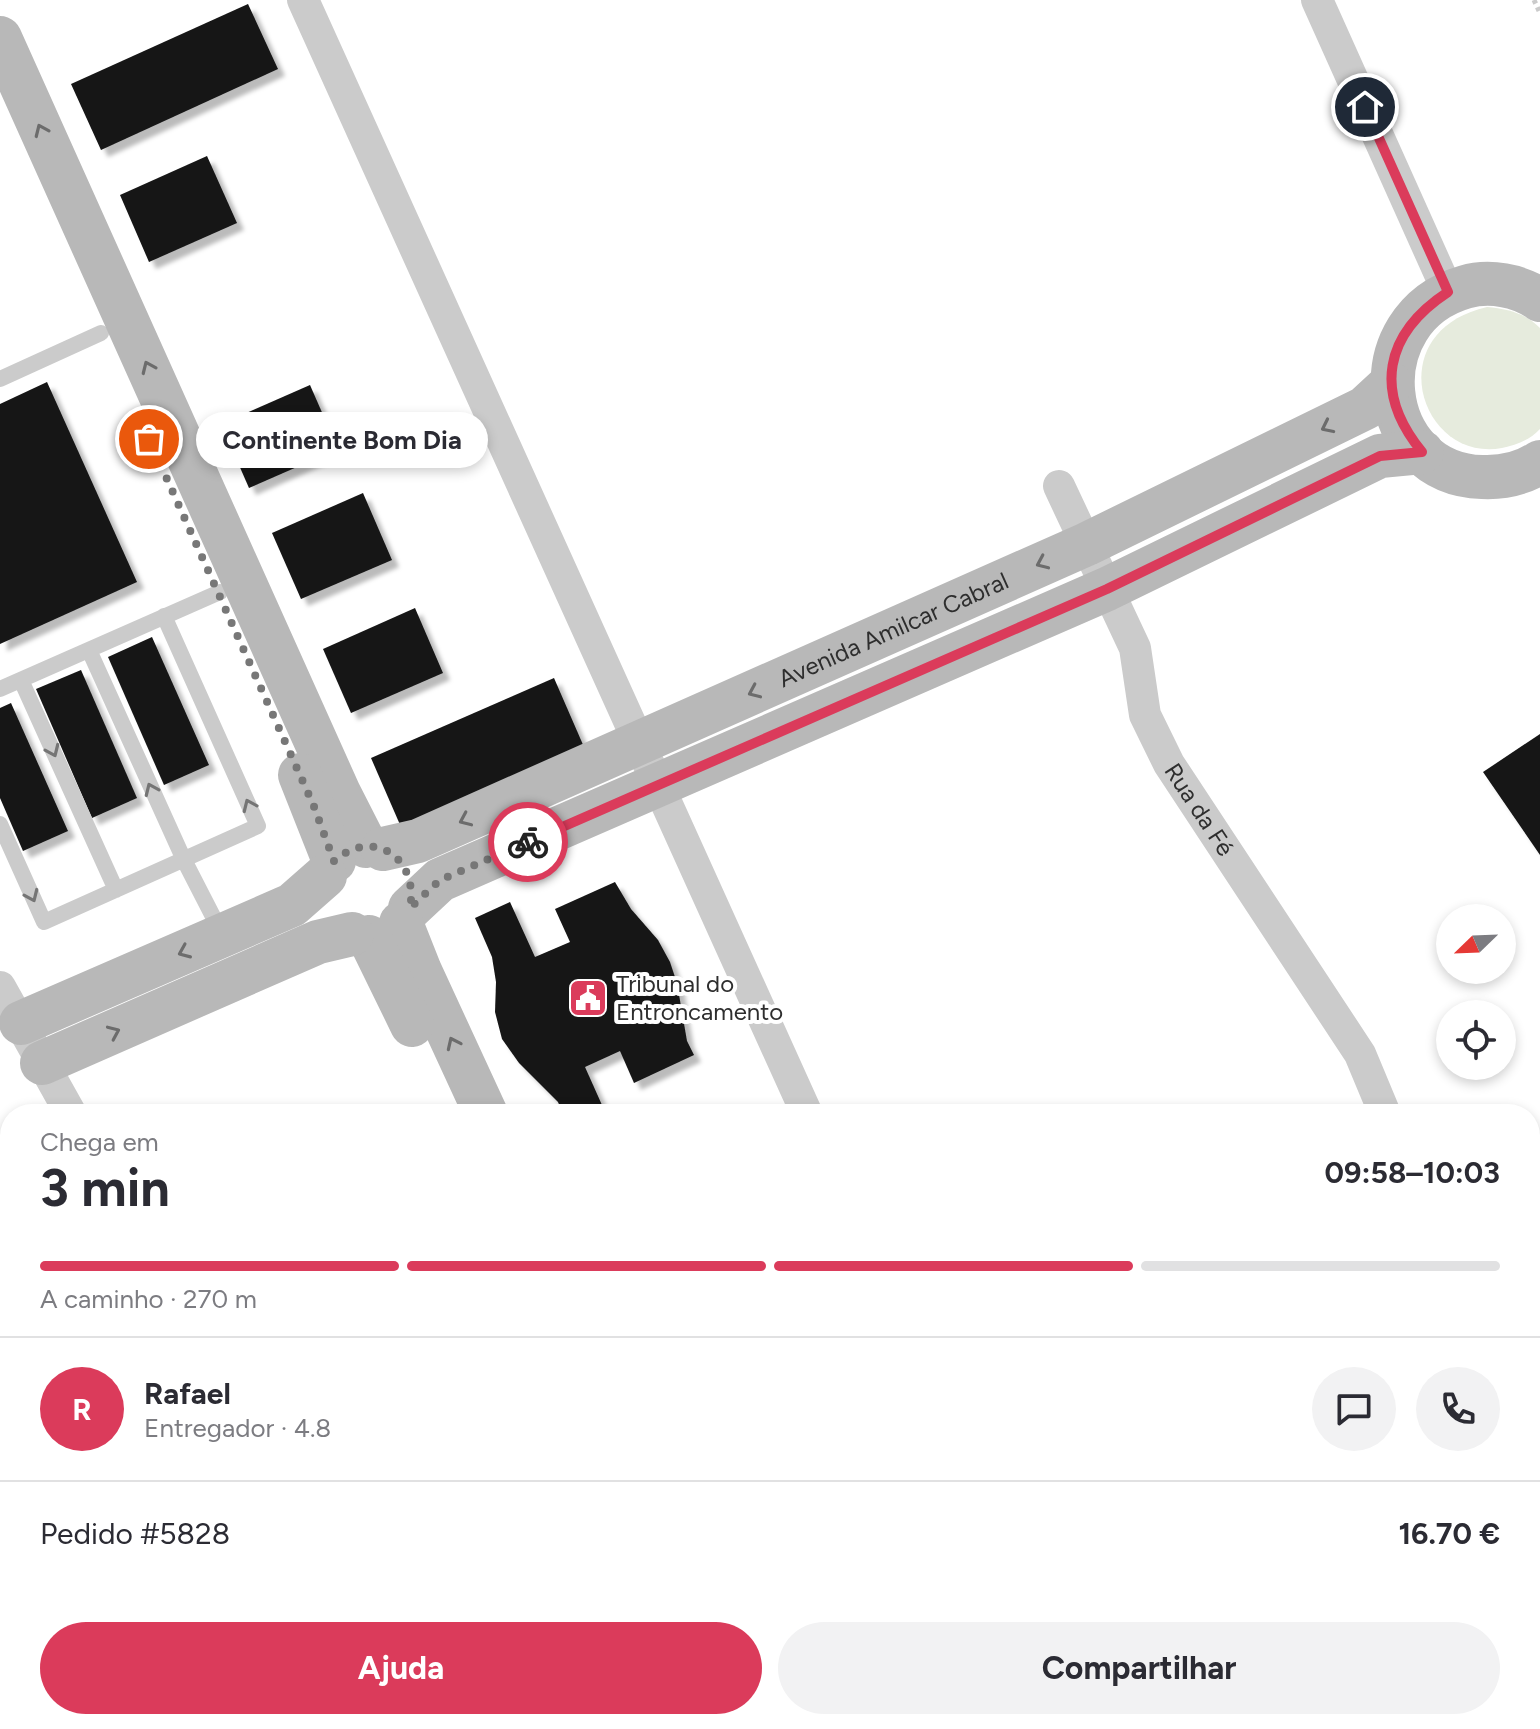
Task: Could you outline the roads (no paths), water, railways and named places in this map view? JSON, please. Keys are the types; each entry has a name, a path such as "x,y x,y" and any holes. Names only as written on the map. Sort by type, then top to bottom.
{"street":[{"path":"303,0 658,784 798,1104"},
{"path":"1317,0 1448,292"},
{"path":"0,38 339,793 352,858 323,904 330,917 383,926 420,971 481,1104"},
{"path":"0,109 313,804 352,858 406,867 413,894 383,926 318,942 42,1063"},
{"path":"1536,475 1473,477 1445,468 1422,452 1406,432 1395,409 1391,384 1395,355 1406,329 1425,307 1448,292 1476,284 1504,285 1531,293 1540,300"},
{"name":"Avenida Amilcar Cabral","path":"352,858 418,841 1087,544 1365,408 1391,384"},
{"name":"Avenida Amilcar Cabral","path":"383,926 440,880 1107,589 1380,456 1422,452"},
{"name":"Rua da Fé","path":"1059,486 1135,648 1145,715 1169,764 1360,1054 1381,1104"},
{"path":"65,1104 11,1005 223,935 292,905 352,858"},
{"path":"383,926 450,1104"}],"lane":[{"path":"0,379 101,333"},
{"path":"0,689 220,592"},
{"path":"0,824 44,922 258,826 164,616"},
{"path":"89,650 184,860 223,935"},
{"path":"21,680 116,890"}],"place":[{"name":"Continente Bom Dia","path":"149,439"},
{"name":"Tribunal do Entroncamento","path":"588,998"}]}
